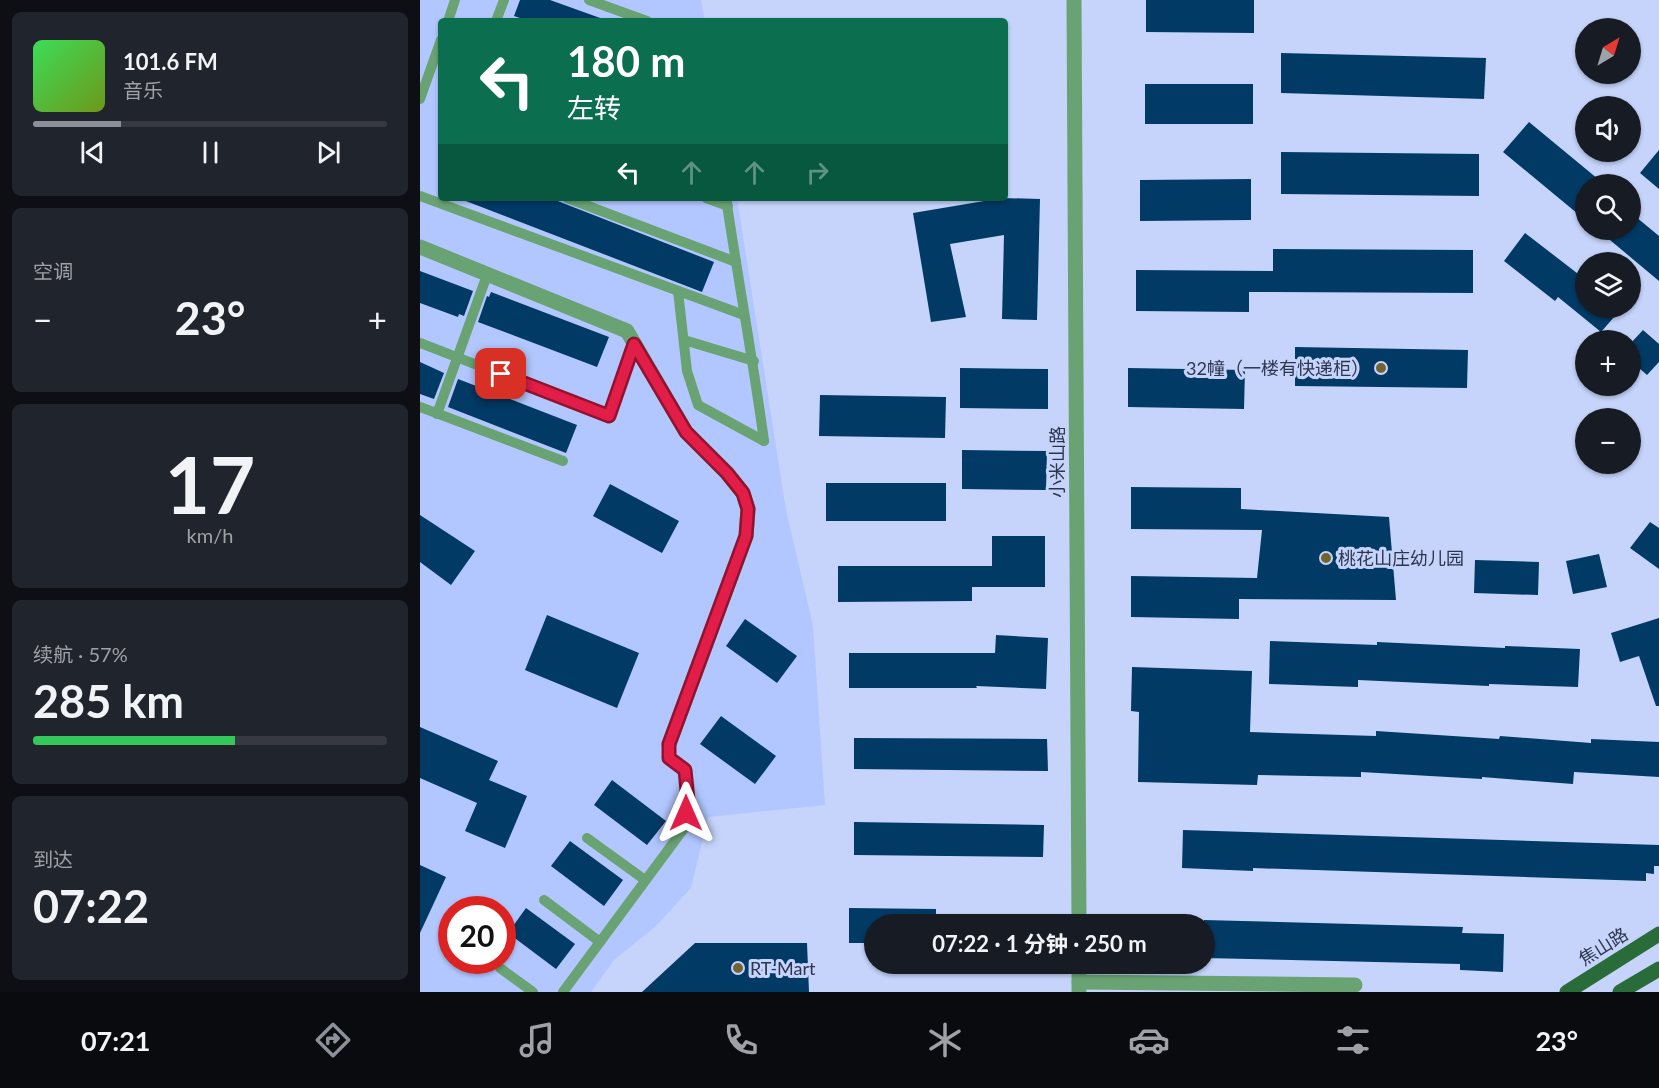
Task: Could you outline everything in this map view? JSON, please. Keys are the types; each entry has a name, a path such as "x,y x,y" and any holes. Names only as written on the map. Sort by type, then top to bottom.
{"main road":[{"name":"焦山路","path":"1567,992 1659,933"},
{"path":"1620,992 1659,969"}],"street":[{"name":"小米山路","path":"1074,0 1079,914"},
{"path":"420,247 627,331 686,432 727,473 743,493 748,509 746,536 669,744"},
{"path":"1079,987 1355,985"}],"lane":[{"path":"449,18 455,0"},
{"path":"497,18 504,0"},
{"path":"589,0 639,18"},
{"path":"420,99 438,48"},
{"path":"420,196 744,315"},
{"path":"575,201 736,262"},
{"path":"678,291 687,371 698,405 764,441 754,361 744,315 727,202"},
{"path":"437,414 488,274"},
{"path":"684,340 754,361"},
{"path":"420,343 609,416 634,344"},
{"path":"420,407 563,461"},
{"path":"563,992 685,827 688,800 685,770 669,758 669,744"},
{"path":"587,838 645,880"},
{"path":"544,900 600,942"},
{"path":"508,974 533,992"}],"shaded area":[{"path":"420,0 701,0 704,18 438,18 438,201 737,201 786,510 813,626 825,805 708,817 691,888 655,927 614,960 591,992 420,992"}],"building":[{"path":"520,0 550,0 600,18 520,18 514,16"},
{"path":"1146,0 1254,0 1254,33 1146,32"},
{"path":"1281,53 1486,58 1484,99 1281,93"},
{"path":"1145,84 1253,84 1253,124 1145,124"},
{"path":"1529,122 1577,162 1592,174 1575,174 1575,212 1503,152"},
{"path":"1659,150 1659,189 1640,173"},
{"path":"1281,152 1479,154 1479,196 1281,194"},
{"path":"1251,179 1251,220 1140,221 1140,180"},
{"path":"1008,198 1040,199 1037,320 1002,319 1004,235 950,244 966,317 931,322 913,213 984,201 1008,201"},
{"path":"466,201 558,201 714,262 702,292"},
{"path":"1641,221 1659,236 1659,281 1641,266 1641,252 1624,252 1610,240 1641,240"},
{"path":"1525,233 1575,272 1575,311 1558,297 1555,301 1504,261"},
{"path":"1273,249 1473,250 1473,293 1249,292 1249,312 1136,311 1136,270 1273,271"},
{"path":"420,271 473,291 464,316 459,314 458,317 420,303"},
{"path":"491,292 609,337 597,367 478,322 487,296 489,297"},
{"path":"1584,318 1613,318 1603,330 1599,330"},
{"path":"1643,330 1659,344 1659,362 1647,375 1641,370 1641,332"},
{"name":"32幢（一楼有快递柜）","path":"1295,347 1468,350 1467,388 1295,386"},
{"path":"420,362 444,373 434,399 420,394"},
{"path":"960,368 1048,369 1048,409 960,408"},
{"path":"1128,368 1245,370 1244,409 1128,407"},
{"path":"458,379 577,425 566,453 448,407"},
{"path":"820,395 946,397 945,438 819,436"},
{"path":"962,450 1047,451 1046,490 962,489"},
{"path":"826,483 946,483 946,521 826,521"},
{"path":"610,484 679,521 662,553 593,516"},
{"path":"1131,487 1241,488 1241,509 1389,517 1396,600 1239,599 1239,619 1131,617 1131,576 1257,578 1262,530 1131,529"},
{"path":"420,515 475,551 451,585 420,562"},
{"path":"1650,522 1659,528 1659,569 1630,548"},
{"path":"992,536 1045,536 1045,587 972,587 972,601 838,602 838,566 992,566"},
{"path":"1599,554 1607,587 1573,594 1566,561"},
{"path":"1475,560 1539,562 1538,595 1474,593"},
{"path":"547,615 639,653 617,708 525,670"},
{"path":"1659,618 1659,706 1656,706 1639,656 1620,662 1611,633"},
{"path":"745,619 797,656 777,683 726,646"},
{"path":"996,635 1048,638 1046,689 976,686 977,688 849,688 849,653 995,653"},
{"path":"1270,641 1580,649 1578,687 1489,684 1489,686 1358,680 1358,687 1269,684"},
{"path":"1132,667 1252,671 1250,732 1376,736 1376,731 1499,739 1500,736 1591,743 1591,739 1659,742 1659,777 1574,772 1573,784 1482,777 1482,779 1361,772 1361,777 1258,775 1257,785 1138,782 1139,712 1131,711"},
{"path":"721,716 776,756 755,784 700,744"},
{"path":"420,727 498,761 489,780 527,796 505,848 465,831 477,803 420,778"},
{"path":"854,738 1047,739 1048,771 854,769"},
{"path":"612,780 666,821 647,845 594,805"},
{"path":"854,822 1044,825 1043,857 854,855"},
{"path":"1183,830 1659,845 1659,866 1654,866 1654,874 1646,873 1646,881 1253,868 1253,871 1182,868"},
{"path":"570,841 623,880 604,906 551,866"},
{"path":"420,865 446,877 420,933"},
{"path":"526,908 575,944 556,969 516,939 516,922"},
{"path":"849,908 936,909 936,914 864,914 864,943 849,943"},
{"path":"1215,920 1463,927 1462,933 1504,934 1503,972 1460,970 1460,964 1215,958"},
{"name":"RT-Mart","path":"695,943 807,943 809,992 642,992"}],"place":[{"name":"32幢（一楼有快递柜）","path":"1381,368"},
{"name":"桃花山庄幼儿园","path":"1326,558"},
{"name":"RT-Mart","path":"738,968"}],"route":[{"path":"501,374 609,416 634,344 686,432 727,473 743,493 748,509 746,536 669,744 669,758 685,770 688,800 686,813"}]}
